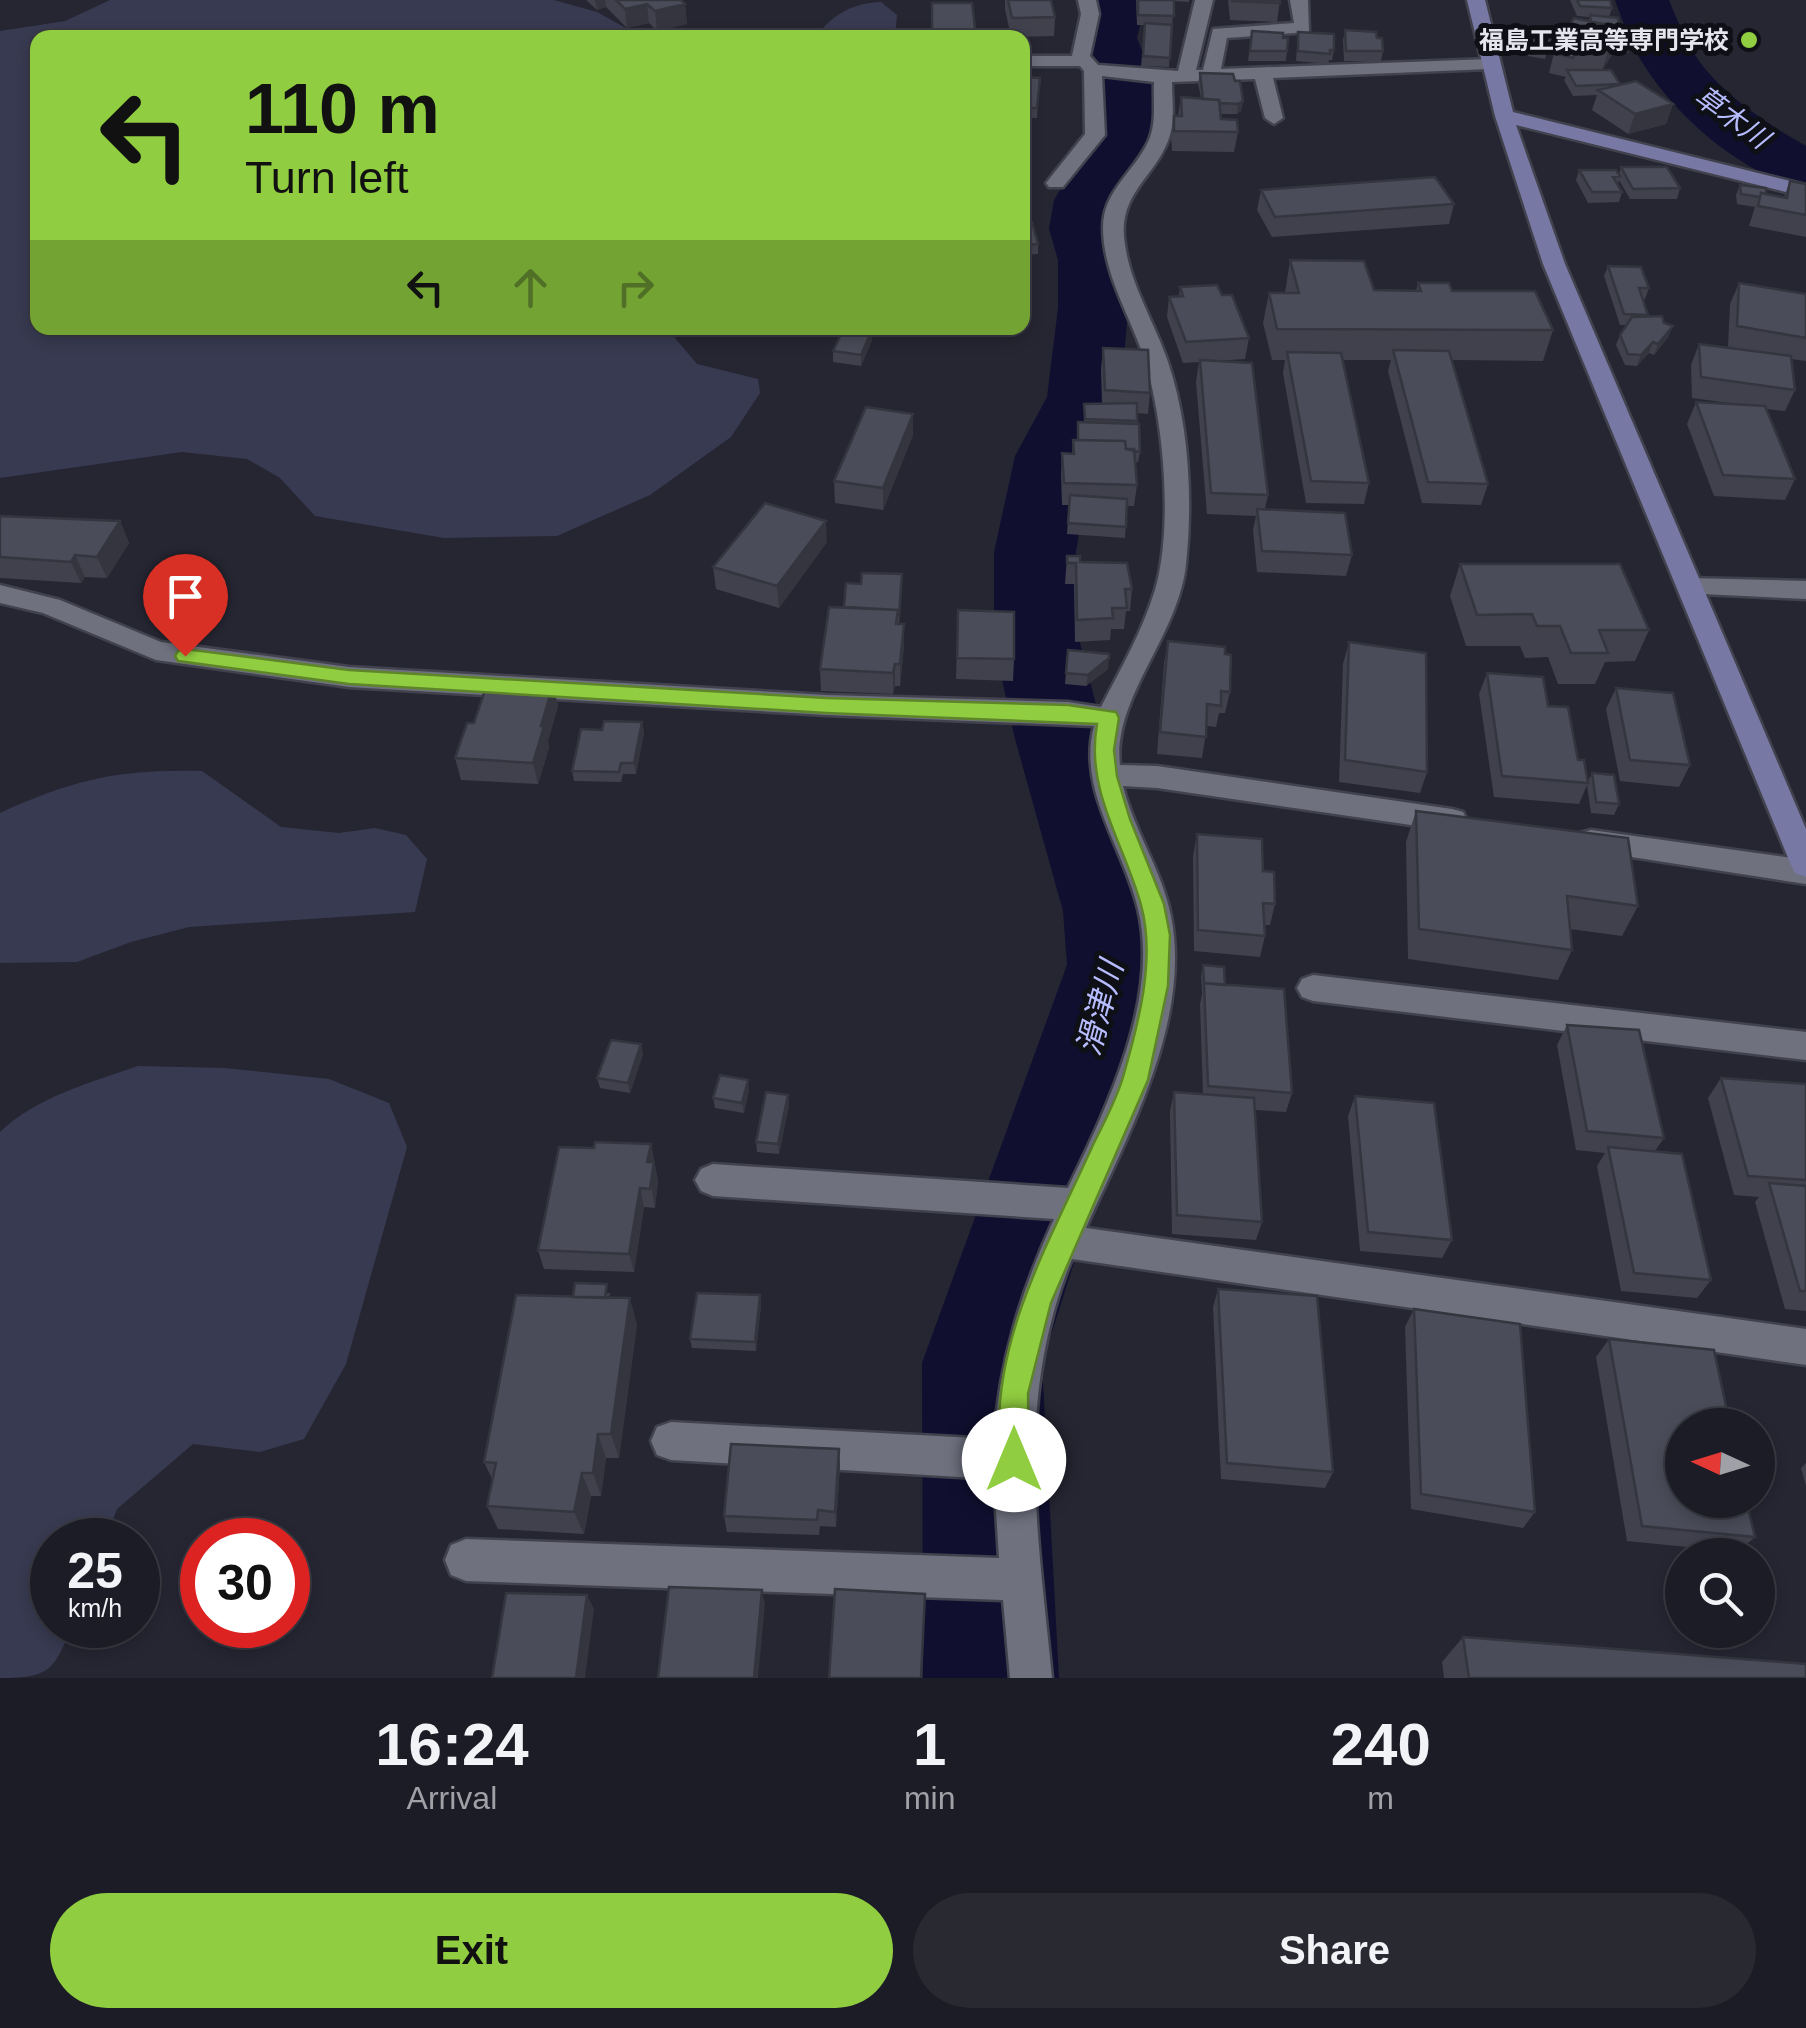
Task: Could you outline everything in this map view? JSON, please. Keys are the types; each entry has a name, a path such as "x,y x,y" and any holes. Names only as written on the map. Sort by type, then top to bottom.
{"street":[{"path":"1056,183 1094,136 1093,67 1082,43 1090,14 1087,0"},
{"path":"1031,1678 1014,1460 1014,1394 1036,1303 1135,1080 1156,986 1158,935 1152,904 1118,819 1103,750 1108,718 1140,660 1173,572 1174,489 1164,396 1153,349 1124,280 1113,222 1116,200 1158,140 1166,76 1204,0"},
{"path":"1211,74 1219,34 1304,28 1298,0"},
{"path":"1476,0 1504,116 1554,264 1806,868 1570,838"},
{"path":"1030,62 1166,76 1490,64"},
{"path":"1262,72 1274,118"},
{"path":"1504,116 1806,192"},
{"path":"1690,587 1806,590"},
{"path":"0,594 51,606 156,652 296,671 808,704 1068,712 1108,718"},
{"path":"1106,776 1157,777 1472,823"},
{"path":"1313,988 1806,1046"},
{"path":"713,1180 1081,1205"},
{"path":"1064,1240 1806,1347"},
{"path":"671,1441 1014,1460"},
{"path":"466,1560 1023,1580"}],"shaded area":[{"path":"110,0 554,0 597,12 629,30 30,30 30,335 677,335 675,338 697,364 758,379 760,393 731,437 650,495 557,536 444,538 315,516 280,478 247,459 182,452 0,478 0,31 65,21"},
{"path":"881,2 897,15 896,30 822,30 844,12"},
{"path":"202,771 281,827 339,833 375,828 406,835 427,859 415,912 189,927 77,962 0,963 0,813 75,784 122,774"},
{"path":"138,1066 225,1068 329,1079 389,1103 407,1147 346,1364 304,1439 260,1452 193,1444 117,1509 114,1518 30,1518 30,1648 62,1648 55,1662 41,1673 0,1678 0,1132 30,1109"}],"building":[{"path":"616,0 681,0 685,4 655,11 647,4 625,9"},
{"path":"1008,0 1051,0 1055,17 1012,18"},
{"path":"1138,0 1174,0 1174,16 1138,15"},
{"path":"1280,0 1280,3 1232,1"},
{"path":"1577,0 1610,0 1612,8 1580,6"},
{"path":"932,3 972,3 975,30 932,30"},
{"path":"1590,15 1618,18 1619,26 1591,22"},
{"path":"1574,18 1612,26 1609,33 1618,35 1608,51 1598,49 1595,55 1576,51 1573,58 1554,53"},
{"path":"1145,23 1172,25 1170,58 1143,56"},
{"path":"1345,30 1376,32 1377,38 1382,38 1383,51 1346,51"},
{"path":"1252,31 1283,33 1283,38 1288,38 1287,51 1250,51"},
{"path":"1613,31 1633,35 1631,44 1616,41 1618,35"},
{"path":"1298,32 1334,34 1334,50 1330,54 1298,51"},
{"path":"1534,36 1551,39 1548,49 1530,47"},
{"path":"1567,70 1611,70 1620,84 1576,86"},
{"path":"1200,73 1233,74 1235,81 1240,81 1243,101 1238,104 1203,99"},
{"path":"1030,77 1040,78 1037,108 1030,108"},
{"path":"1636,81 1673,104 1635,114 1598,90"},
{"path":"1181,97 1219,100 1221,119 1237,120 1238,132 1174,131 1174,116 1182,116"},
{"path":"1621,167 1667,167 1680,188 1633,189"},
{"path":"1579,170 1616,170 1620,176 1613,177 1622,192 1592,192"},
{"path":"1435,177 1454,204 1275,217 1261,190"},
{"path":"1790,181 1806,184 1806,215 1758,206 1761,193 1787,198"},
{"path":"1740,185 1766,188 1766,194 1741,194"},
{"path":"1030,222 1032,222 1038,244 1030,244"},
{"path":"1290,260 1364,261 1374,290 1421,291 1418,283 1449,283 1452,291 1535,291 1553,330 1277,329 1269,293 1299,293"},
{"path":"1608,266 1641,267 1649,288 1639,288 1648,315 1624,314"},
{"path":"1739,283 1806,294 1806,338 1737,326"},
{"path":"1217,285 1222,295 1232,295 1249,338 1186,342 1169,297 1183,296 1180,287"},
{"path":"1662,316 1664,323 1673,326 1658,344 1653,342 1641,355 1628,354 1620,335 1632,317"},
{"path":"841,335 870,335 861,355 833,351"},
{"path":"1699,344 1791,356 1795,390 1701,377"},
{"path":"1103,348 1148,350 1150,393 1105,390"},
{"path":"1393,350 1449,351 1488,484 1428,482"},
{"path":"1287,352 1341,353 1369,483 1311,481"},
{"path":"1200,360 1252,363 1268,495 1211,493"},
{"path":"1696,402 1765,406 1795,479 1723,475"},
{"path":"1137,403 1137,421 1085,419 1084,404"},
{"path":"866,407 913,414 883,488 834,481"},
{"path":"1078,422 1139,424 1140,452 1126,449 1125,441 1078,440"},
{"path":"1073,440 1125,441 1126,449 1134,449 1137,485 1064,483 1062,453 1074,454"},
{"path":"1070,495 1127,499 1126,527 1068,523"},
{"path":"765,503 826,521 777,586 713,567"},
{"path":"1257,509 1345,513 1352,555 1262,551"},
{"path":"0,516 120,521 97,557 75,555 71,562 0,557"},
{"path":"1067,556 1080,556 1080,562 1127,563 1132,589 1125,589 1127,608 1112,608 1113,618 1077,620 1076,563 1067,563"},
{"path":"1460,564 1620,564 1649,630 1599,630 1608,653 1571,653 1560,626 1537,626 1532,614 1477,615"},
{"path":"862,573 902,574 899,616 898,610 844,607 846,583 861,584"},
{"path":"829,607 898,610 896,624 904,624 900,664 895,664 893,673 820,669"},
{"path":"958,610 1014,612 1014,659 957,658"},
{"path":"1168,641 1225,647 1225,654 1231,655 1230,692 1221,691 1221,706 1207,704 1206,737 1160,732"},
{"path":"1349,642 1426,653 1427,772 1345,760"},
{"path":"1068,650 1109,654 1109,658 1088,675 1066,673"},
{"path":"1487,673 1543,677 1548,706 1568,707 1578,760 1584,760 1588,783 1502,776"},
{"path":"488,681 553,685 533,763 455,758 467,723 474,723"},
{"path":"1616,688 1673,693 1690,765 1630,760"},
{"path":"604,721 642,722 634,763 621,763 619,772 572,771 581,729 602,730"},
{"path":"1592,773 1614,775 1619,804 1596,802"},
{"path":"1416,811 1628,838 1638,906 1567,896 1572,950 1419,929"},
{"path":"1197,834 1262,839 1263,871 1274,872 1275,904 1263,903 1265,936 1198,930"},
{"path":"1203,965 1224,967 1225,985 1204,983"},
{"path":"1204,983 1284,989 1292,1093 1208,1086"},
{"path":"1567,1025 1639,1030 1664,1138 1587,1131"},
{"path":"611,1040 641,1044 628,1083 597,1078"},
{"path":"720,1075 748,1080 742,1103 713,1098"},
{"path":"1721,1078 1806,1084 1806,1180 1748,1176"},
{"path":"766,1092 788,1095 778,1144 756,1142"},
{"path":"1174,1092 1254,1098 1262,1222 1177,1215"},
{"path":"1355,1096 1434,1103 1452,1240 1368,1232"},
{"path":"595,1142 651,1144 647,1162 654,1162 650,1189 640,1188 629,1254 538,1250 559,1147 594,1148"},
{"path":"1608,1147 1682,1154 1711,1280 1634,1273"},
{"path":"1769,1183 1806,1186 1806,1291 1800,1291"},
{"path":"575,1283 607,1284 605,1298 573,1297"},
{"path":"1218,1289 1317,1296 1333,1472 1227,1463"},
{"path":"697,1293 760,1295 755,1342 690,1339"},
{"path":"516,1295 630,1298 611,1434 598,1434 593,1473 582,1473 574,1512 487,1506 496,1463 484,1462"},
{"path":"1414,1309 1520,1324 1535,1512 1421,1494"},
{"path":"1609,1339 1714,1350 1726,1408 1665,1408 1665,1518 1750,1518 1755,1537 1642,1526"},
{"path":"731,1444 839,1449 835,1512 818,1510 817,1520 724,1516"},
{"path":"669,1587 762,1590 754,1678 658,1678"},
{"path":"835,1589 925,1594 921,1678 829,1678"},
{"path":"506,1593 587,1595 576,1678 492,1678"},
{"path":"1463,1637 1806,1664 1806,1678 1469,1678"}],"waterway":[{"name":"滑津川","path":"991,1678 982,1363 1118,965 1112,911 1060,739 1037,643 1035,552 1053,456 1084,397 1093,308 1091,260 1082,229 1086,200 1131,122 1134,106 1109,38 1119,0"},
{"name":"草木川","path":"1642,0 1667,57 1698,94 1752,139 1806,171"}],"place":[{"name":"福島工業高等専門学校","path":"1749,40"}],"route":[{"path":"185,656 349,677 826,705 1068,712 1108,718 1103,750 1106,776 1118,819 1152,904 1158,935 1156,986 1135,1080 1036,1303 1014,1394 1014,1460"}]}
